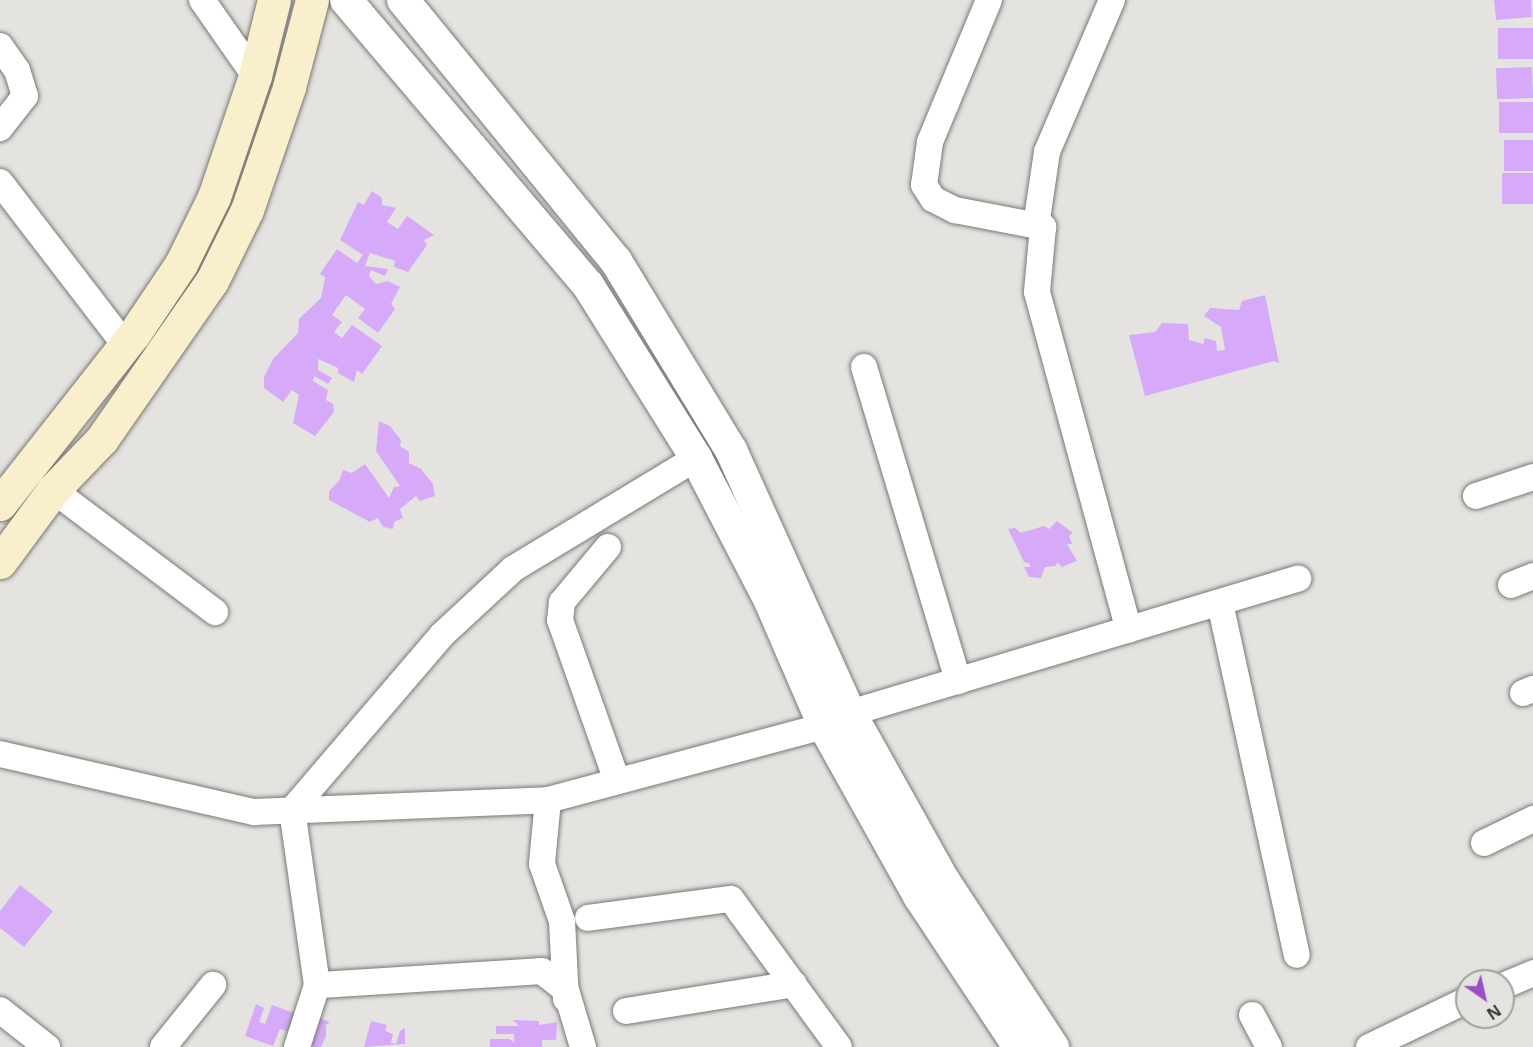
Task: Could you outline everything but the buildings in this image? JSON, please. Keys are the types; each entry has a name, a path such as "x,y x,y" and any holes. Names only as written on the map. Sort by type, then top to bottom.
{"main road":[{"path":"0,504 125,345 181,264 214,197 255,76 274,0"},
{"path":"0,562 53,490 102,439 212,281 247,210 289,87 312,0"}],"street":[{"path":"202,0 255,76"},
{"path":"346,0 588,285 696,458 770,601 837,719 1053,1047"},
{"path":"403,0 616,261 731,450 837,719 920,897 1011,1046"},
{"path":"990,0 930,142 924,185 933,199 956,210 1043,227"},
{"path":"1111,0 1047,152 1037,219 1043,227 1037,292 1129,630"},
{"path":"0,46 17,70 24,96 0,128"},
{"path":"0,182 125,345"},
{"path":"864,367 958,681"},
{"path":"297,1047 317,985 292,810 442,635 513,570 696,458"},
{"path":"1476,496 1533,477"},
{"path":"53,490 215,612"},
{"path":"608,547 562,602 560,620 617,781"},
{"path":"0,754 254,812 548,800 837,719 1298,579"},
{"path":"1220,603 1297,955"},
{"path":"548,800 542,864 562,921 569,1047"},
{"path":"1484,843 1533,819"},
{"path":"588,918 730,899 839,1047"},
{"path":"317,985 542,971 566,990 583,1047"},
{"path":"1515,981 1533,973"},
{"path":"626,1011 794,984"},
{"path":"163,1047 213,985"},
{"path":"1369,1047 1413,1023 1455,1005"},
{"path":"0,1010 47,1047"},
{"path":"1252,1015 1269,1047"}]}
